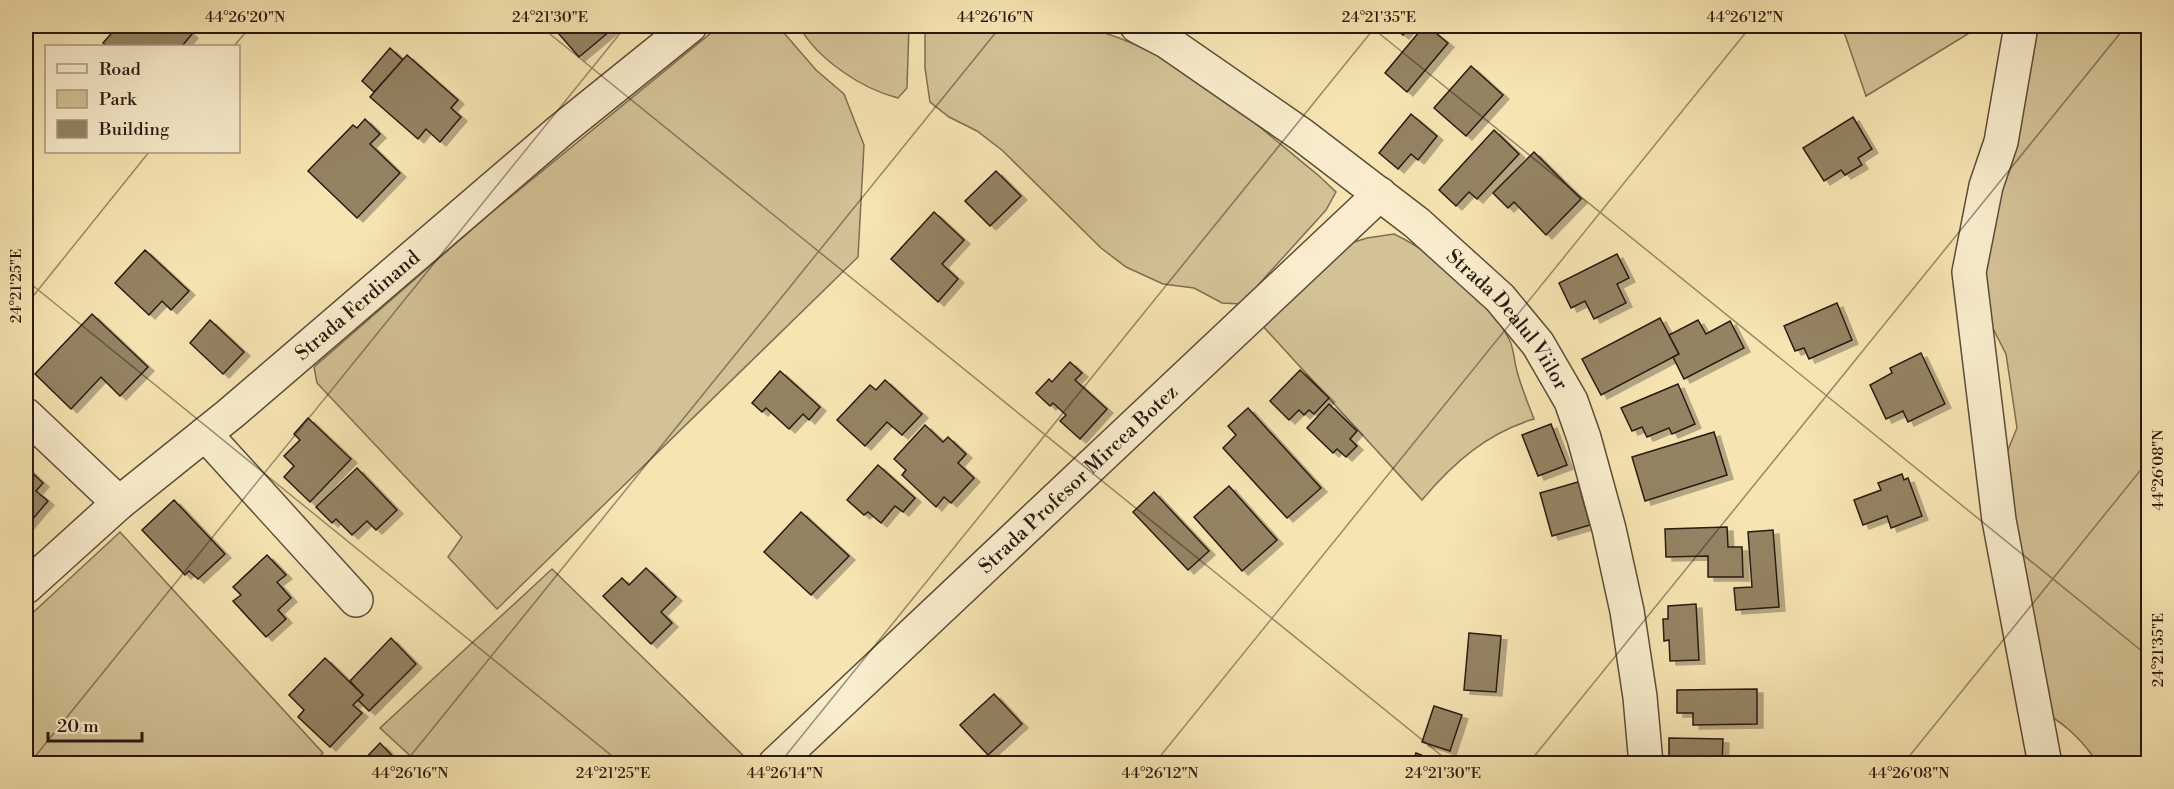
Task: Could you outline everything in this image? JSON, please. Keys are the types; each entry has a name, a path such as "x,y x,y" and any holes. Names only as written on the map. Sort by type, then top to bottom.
{"street":[{"name":"Strada Ferdinand","path":"26,587 119,503 205,434 543,146 690,26"},
{"name":"Strada Dealul Viilor","path":"1137,26 1166,41 1302,135 1417,223 1500,298 1538,344 1571,401 1584,438 1609,529 1627,611 1640,697 1646,764"},
{"path":"2021,26 2001,142 1986,186 1969,272 1999,520 2045,764"},
{"name":"Strada Profesor Mircea Botez","path":"775,764 1380,194"},
{"path":"26,414 119,503"},
{"path":"205,434 356,600"}],"green space":[{"path":"724,26 778,26 816,70 844,94 864,145 858,257 497,609 448,557 462,537 317,383 314,367 492,212 716,29"},
{"path":"799,26 909,26 907,88 898,98 870,88 856,80 817,50"},
{"path":"925,26 1078,26 1112,35 1145,49 1206,86 1235,107 1336,192 1326,210 1241,304 1222,303 1194,288 1163,284 1126,267 1101,248 1003,151 977,131 949,117 930,102 925,68"},
{"path":"1842,26 1981,26 1866,96"},
{"path":"2027,26 2148,26 2148,763 2090,763 2092,755 2081,741 2062,724 2040,710 2000,469 2017,428 2006,354 1986,315 1977,284"},
{"path":"1394,234 1443,265 1474,293 1500,324 1511,343 1519,377 1534,419 1501,432 1472,451 1422,500 1260,323 1348,244 1367,238"},
{"path":"120,532 323,753 313,763 26,763 26,619"},
{"path":"552,569 751,763 418,763 380,728"}],"building":[{"path":"118,26 126,28 129,26 182,26 192,34 183,45 106,45 103,43"},
{"path":"552,26 616,26 579,57"},
{"path":"1392,26 1411,26 1403,35"},
{"path":"1424,26 1448,43 1407,92 1385,73"},
{"path":"390,48 403,60 374,92 362,81"},
{"path":"407,55 458,100 451,108 461,117 440,142 426,129 418,139 370,97"},
{"path":"1471,66 1503,95 1466,136 1434,108"},
{"path":"1411,114 1437,136 1418,160 1411,154 1398,169 1379,153"},
{"path":"1853,117 1872,149 1858,158 1862,165 1845,175 1841,170 1824,181 1803,148"},
{"path":"365,119 380,134 370,144 400,173 357,218 308,171 353,125 357,128"},
{"path":"1494,130 1519,154 1477,199 1469,192 1456,206 1439,190"},
{"path":"1534,152 1581,199 1546,235 1514,202 1508,208 1493,193"},
{"path":"996,171 1021,196 990,226 965,201"},
{"path":"934,212 964,240 942,264 958,279 938,302 891,259"},
{"path":"145,250 189,291 171,310 162,301 149,315 115,283"},
{"path":"1617,254 1629,278 1617,284 1626,303 1594,319 1585,301 1571,308 1559,283"},
{"path":"1837,303 1852,340 1809,359 1804,348 1795,351 1784,326"},
{"path":"92,314 148,367 120,396 101,377 71,409 35,374"},
{"path":"1660,318 1679,354 1601,395 1582,359"},
{"path":"210,320 244,352 223,374 190,343"},
{"path":"1698,320 1706,334 1730,321 1744,348 1684,379 1673,357 1679,354 1669,335"},
{"path":"1921,353 1945,404 1908,422 1903,411 1886,419 1870,385 1892,373 1890,368"},
{"path":"1070,362 1082,373 1075,380 1107,409 1080,439 1060,421 1066,415 1053,403 1050,406 1036,393 1049,379 1052,382"},
{"path":"1300,370 1329,398 1314,414 1309,410 1304,415 1299,410 1289,420 1270,401"},
{"path":"780,371 820,407 809,420 803,414 789,429 766,408 762,412 752,403"},
{"path":"885,380 922,414 902,435 887,422 865,446 837,420 870,385 876,390"},
{"path":"1678,384 1695,424 1672,434 1669,428 1647,437 1642,427 1632,431 1621,408"},
{"path":"1329,404 1357,431 1350,439 1357,446 1346,457 1337,449 1333,453 1307,428"},
{"path":"1248,408 1321,488 1287,518 1223,448 1236,435 1228,426"},
{"path":"308,418 351,459 310,502 284,477 294,466 284,456 300,440 294,434"},
{"path":"1551,424 1567,465 1538,476 1522,435"},
{"path":"925,425 943,442 948,437 966,454 958,463 974,478 951,503 944,497 936,507 902,475 906,470 894,459"},
{"path":"1714,432 1727,475 1645,501 1632,457"},
{"path":"878,465 915,498 903,512 895,506 881,523 868,512 864,515 847,500"},
{"path":"26,467 43,483 36,491 48,501 26,527"},
{"path":"357,468 397,510 376,530 367,521 352,535 336,519 332,523 316,507"},
{"path":"1902,474 1904,480 1908,478 1922,516 1891,528 1887,516 1863,525 1854,500 1881,490 1878,483"},
{"path":"1578,482 1590,525 1552,536 1540,493"},
{"path":"1229,486 1277,540 1242,571 1194,517"},
{"path":"1154,492 1209,551 1188,570 1133,512"},
{"path":"174,500 225,554 198,579 189,571 185,575 142,530"},
{"path":"801,512 849,556 811,595 764,552"},
{"path":"1727,527 1728,547 1742,547 1743,577 1708,577 1708,556 1666,557 1665,529"},
{"path":"1773,530 1779,607 1736,610 1734,588 1752,587 1748,532"},
{"path":"267,555 286,575 277,582 291,598 278,610 286,619 266,637 233,601 241,595 233,587"},
{"path":"646,568 676,597 661,612 672,623 651,644 603,596 622,578 629,585"},
{"path":"1696,604 1699,660 1670,661 1669,640 1664,641 1663,619 1668,619 1668,606"},
{"path":"1469,633 1501,636 1496,692 1464,690"},
{"path":"391,638 416,664 369,711 358,700 363,695 350,681"},
{"path":"325,658 363,695 353,705 362,713 330,747 298,717 304,710 289,695"},
{"path":"1757,689 1757,724 1693,725 1693,713 1677,713 1677,690"},
{"path":"994,694 1022,724 988,755 960,725"},
{"path":"1434,706 1462,715 1450,751 1422,742"},
{"path":"1669,738 1723,739 1722,764 1669,764"},
{"path":"380,743 400,764 360,764"},
{"path":"1416,753 1444,764 1412,764"},
{"path":"2009,760 2009,764 1967,764"}]}
